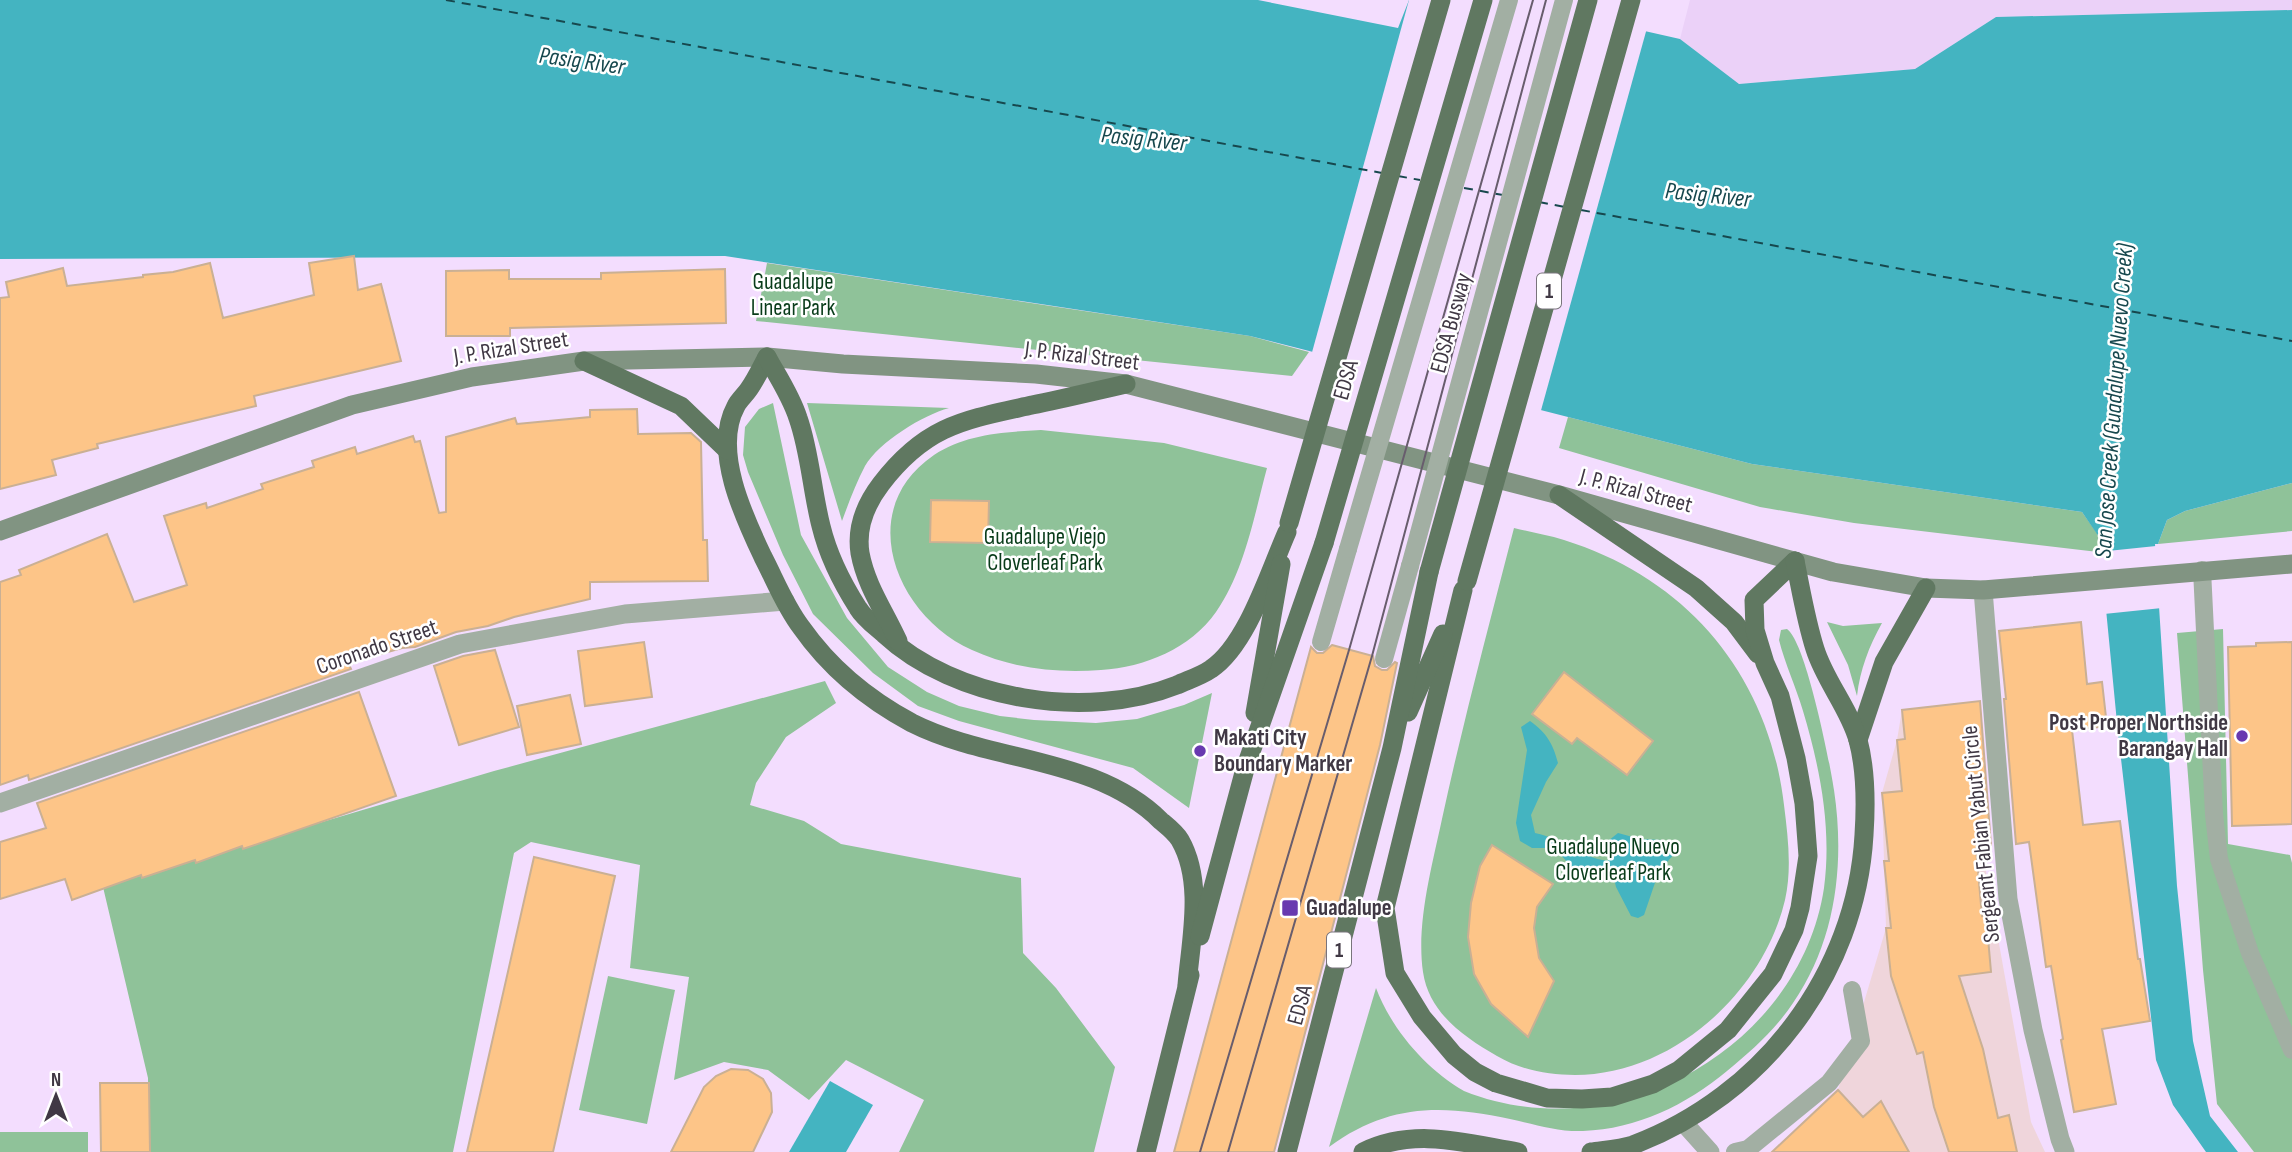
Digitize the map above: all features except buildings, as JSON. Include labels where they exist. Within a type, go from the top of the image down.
[{"type":"highway","name":"EDSA","points":[[1245,769],[1288,528],[1441,0]]},
{"type":"highway","name":"EDSA","points":[[1146,1152],[1245,769],[1324,543],[1483,0]]},
{"type":"highway","name":"EDSA","points":[[1287,1152],[1392,748],[1429,572],[1588,0]]},
{"type":"highway","name":"EDSA","points":[[1392,748],[1465,585],[1631,0]]},
{"type":"highway","points":[[766,357],[789,394],[799,419],[821,528],[831,559],[859,611],[903,652],[974,684],[1019,698],[1113,702],[1163,691],[1212,669],[1239,642],[1288,528]]},
{"type":"highway","points":[[766,357],[750,388],[736,406],[728,427],[727,450],[742,512],[785,601],[801,627],[859,689],[913,723],[976,746],[1058,766],[1123,790],[1152,811],[1179,838],[1191,866],[1194,903],[1187,985]]},
{"type":"highway","points":[[584,361],[681,406],[727,450]]},
{"type":"highway","points":[[903,652],[864,572],[859,535],[869,499],[895,467],[936,433],[963,420],[1126,384]]},
{"type":"highway","points":[[1559,495],[1696,588],[1734,622],[1765,663]]},
{"type":"highway","points":[[1465,585],[1385,908],[1395,973],[1422,1017],[1454,1055],[1475,1072],[1520,1091],[1547,1098],[1612,1097],[1653,1084],[1679,1070],[1728,1030],[1773,974],[1794,930],[1808,856],[1804,803],[1780,696],[1765,663],[1755,631],[1754,600],[1795,561]]},
{"type":"highway","points":[[1591,1152],[1631,1146],[1683,1122],[1745,1079],[1796,1024],[1817,993],[1834,960],[1847,925],[1858,888],[1866,814],[1858,740],[1815,650],[1795,561]]},
{"type":"highway","points":[[1858,740],[1884,662],[1926,588]]},
{"type":"highway","points":[[1363,1152],[1388,1141],[1412,1138],[1518,1152]]},
{"type":"main road","name":"J. P. Rizal Street","points":[[0,531],[352,405],[472,377],[584,361],[766,357],[843,364],[1036,374],[1126,384],[1559,495],[1833,572],[1926,588],[1983,590],[2292,564]]},
{"type":"street","name":"Sergeant Fabian Yabut Circle","points":[[1983,590],[2008,900],[2033,1030],[2065,1152]]},
{"type":"street","name":"Coronado Street","points":[[0,803],[460,645],[625,614],[785,601]]},
{"type":"street","points":[[1683,1122],[1710,1152]]},
{"type":"lane","name":"EDSA Busway","points":[[1321,642],[1509,0]]},
{"type":"lane","name":"EDSA Busway","points":[[1384,659],[1564,0]]},
{"type":"lane","points":[[2202,570],[2214,814],[2219,859],[2250,953],[2292,1050]]},
{"type":"lane","points":[[1735,1152],[1748,1149],[1829,1083],[1861,1041],[1852,990]]},
{"type":"shaded area","points":[[1690,0],[2292,0],[2292,10],[1996,17],[1915,69],[1738,84],[1680,39]]},
{"type":"shaded area","points":[[1956,704],[2031,1122],[2045,1152],[1772,1152],[1838,1090],[1886,928],[1882,793],[1897,740],[1902,710]]},
{"type":"green space","name":"Guadalupe Linear Park","points":[[767,263],[1250,336],[1309,352],[1292,376],[756,321]]},
{"type":"green space","points":[[773,403],[801,535],[847,618],[888,667],[927,692],[959,706],[1000,716],[1034,720],[1096,723],[1137,719],[1184,705],[1212,693],[1189,808],[1133,768],[959,721],[918,706],[873,673],[813,614],[783,555],[748,472],[743,455],[745,427],[759,409]]},
{"type":"green space","points":[[807,403],[949,408],[927,417],[880,448],[865,466],[842,521]]},
{"type":"green space","points":[[1568,417],[1752,464],[2082,512],[2099,536],[2098,552],[1854,523],[1760,507],[1559,448]]},
{"type":"green space","name":"Guadalupe Viejo Cloverleaf Park","points":[[1041,430],[1164,443],[1267,468],[1248,542],[1226,596],[1205,625],[1180,646],[1134,665],[1101,670],[1068,671],[1004,662],[972,650],[945,634],[923,613],[905,588],[894,560],[890,532],[895,504],[909,478],[934,455],[972,438]]},
{"type":"green space","points":[[2292,483],[2292,531],[2158,544],[2167,520],[2185,511]]},
{"type":"green space","name":"Guadalupe Nuevo Cloverleaf Park","points":[[1514,528],[1564,540],[1609,557],[1649,580],[1685,607],[1715,639],[1741,675],[1761,715],[1775,758],[1784,805],[1789,853],[1785,900],[1774,934],[1757,967],[1734,996],[1708,1022],[1678,1044],[1646,1061],[1611,1071],[1555,1074],[1535,1071],[1506,1061],[1472,1041],[1440,1012],[1432,1000],[1423,972],[1423,915],[1430,875],[1476,674]]},
{"type":"green space","points":[[1827,622],[1843,626],[1882,623],[1866,658],[1857,696],[1848,665]]},
{"type":"green space","points":[[1787,629],[1802,656],[1822,731],[1834,790],[1838,845],[1834,901],[1828,928],[1808,979],[1778,1022],[1736,1063],[1695,1094],[1660,1113],[1623,1126],[1574,1131],[1485,1114],[1415,1111],[1372,1122],[1329,1147],[1376,988],[1401,1033],[1436,1072],[1464,1091],[1522,1106],[1581,1107],[1638,1096],[1692,1072],[1740,1038],[1779,995],[1808,945],[1824,888],[1826,866],[1823,798],[1815,754],[1779,640],[1781,630]]},
{"type":"green space","points":[[2223,629],[2228,844],[2290,855],[2292,863],[2292,1152],[2254,1152],[2217,1104],[2203,970],[2177,633]]},
{"type":"green space","points":[[825,681],[836,703],[786,737],[756,783],[750,805],[804,821],[841,844],[1021,878],[1023,953],[1056,988],[1115,1067],[1094,1152],[899,1152],[924,1100],[846,1060],[809,1100],[768,1070],[724,1062],[674,1080],[689,977],[630,968],[640,865],[531,842],[514,853],[453,1152],[149,1152],[148,1078],[103,887],[494,771]]},
{"type":"green space","points":[[608,976],[675,990],[647,1124],[579,1110]]},
{"type":"green space","points":[[0,1132],[88,1132],[88,1152],[0,1152]]},
{"type":"water","points":[[0,0],[1258,0],[1398,28],[1409,0],[1507,0],[1680,39],[1739,84],[1915,69],[1996,17],[2292,10],[2292,483],[2185,511],[2167,520],[2158,544],[2155,544],[2177,886],[2193,1041],[2210,1116],[2238,1152],[2206,1152],[2173,1105],[2156,1060],[2118,733],[2099,537],[2082,512],[1752,464],[1250,336],[725,256],[0,259]]},
{"type":"water","points":[[1530,721],[1548,739],[1558,763],[1531,815],[1535,833],[1555,839],[1588,856],[1608,861],[1608,841],[1618,833],[1640,839],[1662,840],[1676,852],[1659,871],[1644,915],[1638,918],[1631,916],[1616,887],[1613,874],[1580,871],[1555,848],[1532,848],[1520,841],[1516,823],[1527,750],[1521,727]]},
{"type":"water","points":[[830,1081],[873,1105],[846,1152],[789,1152]]},
{"type":"pier","points":[[1409,0],[1523,0],[1647,28],[1540,414],[1311,356]]},
{"type":"pier","points":[[2156,546],[2162,608],[2104,614],[2098,552]]},
{"type":"ferry route","points":[[446,0],[1382,173]]},
{"type":"ferry route","points":[[1398,176],[1420,180]]},
{"type":"ferry route","points":[[1464,188],[1503,195]]},
{"type":"ferry route","points":[[1539,202],[1565,207]]},
{"type":"ferry route","points":[[1581,210],[2292,341]]},
{"type":"tram line","points":[[1200,1152],[1349,650],[1533,0]]},
{"type":"tram line","points":[[1228,1152],[1372,656],[1546,0]]},
{"type":"place","name":"Post Proper Northside Barangay Hall","points":[[2242,736]]},
{"type":"place","name":"Makati City Boundary Marker","points":[[1200,751]]},
{"type":"place","name":"Guadalupe","points":[[1290,908]]},
{"type":"water label","name":"Pasig River","points":[[582,61]]},
{"type":"water label","name":"Pasig River","points":[[1144,139]]},
{"type":"water label","name":"Pasig River","points":[[1708,195]]},
{"type":"water label","name":"San Jose Creek (Guadalupe Nuevo Creek)","points":[[2114,401]]}]
